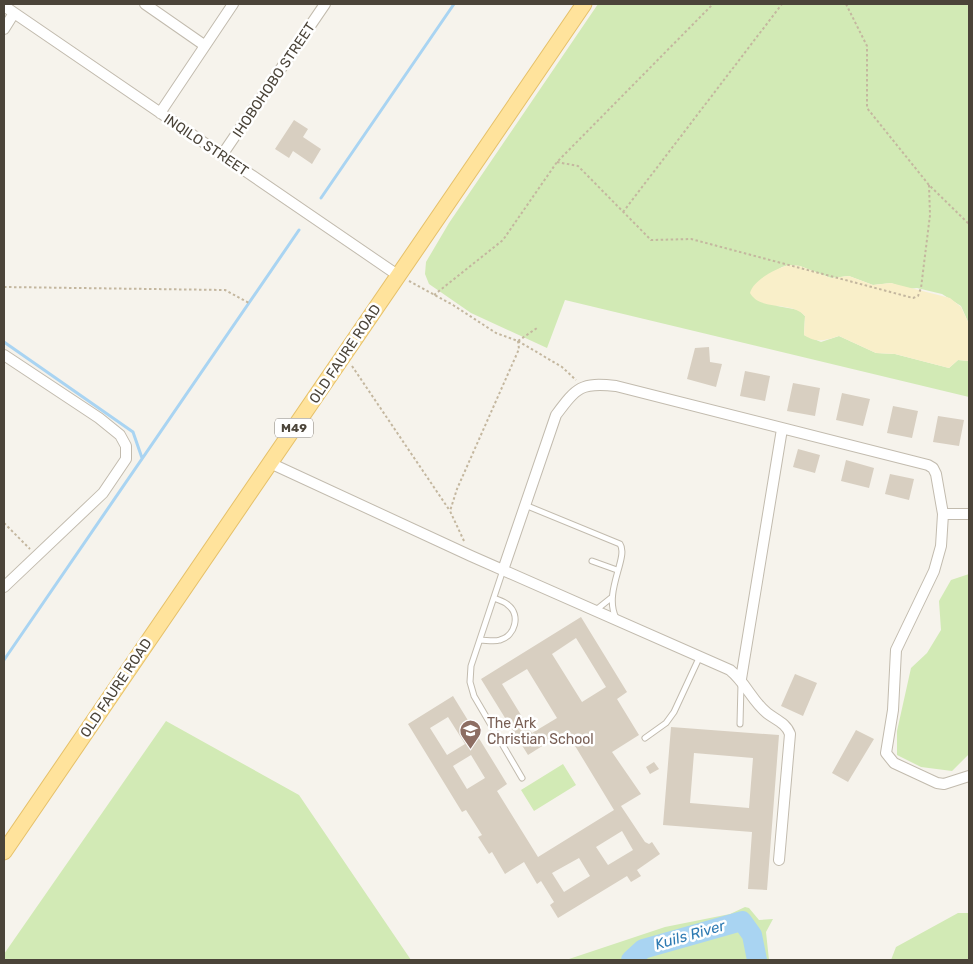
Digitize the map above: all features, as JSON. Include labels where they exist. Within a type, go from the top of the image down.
[{"type":"main road","name":"OLD FAURE ROAD","points":[[4,852],[584,4]]},
{"type":"street","points":[[145,4],[204,45]]},
{"type":"street","points":[[160,113],[233,4]]},
{"type":"street","name":"IHOBOHOBO STREET","points":[[222,155],[326,4]]},
{"type":"street","name":"INQILO STREET","points":[[4,6],[398,276]]},
{"type":"street","points":[[4,29],[14,13]]},
{"type":"street","points":[[4,355],[99,418],[120,435],[126,446],[126,459],[103,493],[4,587]]},
{"type":"street","points":[[503,570],[556,415],[571,394],[582,386],[593,384],[616,386],[928,465],[933,468],[936,474],[943,514],[941,546],[934,571],[896,650],[893,710],[886,753],[894,763],[937,783],[944,784],[969,776]]},
{"type":"street","points":[[741,679],[782,429]]},
{"type":"street","points":[[270,463],[471,556],[616,618],[730,670],[741,679],[759,706],[788,727],[790,734],[779,860]]},
{"type":"street","points":[[943,514],[969,514]]},
{"type":"lane","points":[[525,505],[620,544],[623,552],[611,598],[616,618]]},
{"type":"lane","points":[[592,561],[617,570]]},
{"type":"lane","points":[[503,570],[471,666],[472,689],[522,778]]},
{"type":"lane","points":[[480,640],[502,639],[510,634],[514,626],[515,617],[512,609],[506,603],[494,598]]},
{"type":"lane","points":[[596,610],[611,598]]},
{"type":"lane","points":[[645,738],[666,723],[674,712],[700,656]]},
{"type":"lane","points":[[740,724],[741,679]]},
{"type":"path","points":[[434,295],[503,240],[557,162],[713,4]]},
{"type":"path","points":[[623,212],[782,4]]},
{"type":"path","points":[[846,4],[867,46],[867,108],[929,185],[969,224]]},
{"type":"path","points":[[557,162],[578,166],[651,240],[691,238],[913,298],[918,296],[921,288],[930,215],[929,185]]},
{"type":"path","points":[[398,276],[434,295],[496,333],[518,341],[562,367],[582,386]]},
{"type":"path","points":[[4,287],[225,290],[249,303]]},
{"type":"path","points":[[518,341],[536,328]]},
{"type":"path","points":[[450,511],[458,488],[519,349],[518,341]]},
{"type":"path","points":[[345,355],[450,511],[471,556]]},
{"type":"path","points":[[4,523],[37,556]]},
{"type":"green space","points":[[598,4],[969,4],[969,324],[961,306],[942,294],[917,288],[908,289],[891,283],[873,285],[849,276],[831,278],[800,266],[789,265],[762,279],[777,306],[799,310],[805,316],[804,335],[821,342],[839,336],[876,353],[895,354],[949,368],[958,360],[969,361],[969,397],[565,300],[547,348],[471,313],[429,284],[425,274],[426,262],[449,223]]},
{"type":"green space","points":[[969,574],[969,754],[952,771],[921,767],[897,755],[897,731],[911,668],[927,653],[941,630],[939,601],[951,580]]},
{"type":"green space","points":[[166,721],[299,795],[411,960],[4,960],[4,954]]},
{"type":"green space","points":[[563,764],[576,785],[534,811],[521,790]]},
{"type":"green space","points":[[745,907],[749,908],[759,920],[773,919],[766,932],[769,960],[566,960],[665,927],[730,914]]},
{"type":"green space","points":[[958,913],[969,913],[969,960],[891,960],[896,947]]},
{"type":"sand","points":[[789,265],[800,266],[831,278],[849,276],[873,285],[891,283],[950,298],[961,307],[969,324],[969,361],[958,360],[949,368],[895,354],[876,353],[839,336],[821,340],[809,338],[804,335],[805,316],[799,311],[761,302],[750,293],[760,279]]},
{"type":"building","points":[[294,120],[308,129],[303,137],[321,149],[312,164],[293,151],[289,158],[275,149]]},
{"type":"building","points":[[709,347],[710,362],[722,364],[716,387],[687,379],[695,348]]},
{"type":"building","points":[[745,371],[770,376],[765,401],[740,396]]},
{"type":"building","points":[[793,383],[820,388],[815,416],[787,411]]},
{"type":"building","points":[[842,393],[870,399],[863,426],[836,420]]},
{"type":"building","points":[[893,406],[918,411],[912,438],[887,433]]},
{"type":"building","points":[[938,416],[964,420],[959,446],[933,442]]},
{"type":"building","points":[[798,449],[820,455],[815,473],[793,467]]},
{"type":"building","points":[[846,460],[874,468],[869,488],[841,481]]},
{"type":"building","points":[[890,474],[914,479],[909,500],[885,494]]},
{"type":"building","points":[[581,617],[627,692],[617,699],[639,735],[612,752],[641,794],[621,806],[645,842],[649,844],[652,842],[660,854],[637,870],[641,876],[631,882],[627,876],[558,918],[550,905],[554,902],[541,881],[537,884],[524,862],[505,874],[492,852],[489,854],[478,837],[482,835],[466,810],[462,812],[408,724],[453,696],[507,784],[497,791],[538,857],[614,810],[566,731],[528,755],[481,679]],"holes":[[[576,638],[606,687],[582,702],[552,654]],[[527,669],[557,718],[532,733],[502,684]],[[448,717],[465,744],[447,755],[430,728]],[[471,755],[485,778],[467,789],[453,766]],[[622,831],[633,850],[608,865],[596,847]],[[579,858],[590,876],[564,892],[552,873]]]},
{"type":"building","points":[[795,674],[817,683],[803,716],[781,706]]},
{"type":"building","points":[[671,727],[779,735],[767,890],[748,889],[752,832],[663,825]],"holes":[[[694,753],[753,758],[749,808],[690,803]]]},
{"type":"building","points":[[856,730],[874,739],[848,782],[832,773]]},
{"type":"building","points":[[654,762],[659,769],[650,774],[646,767]]},
{"type":"waterway","points":[[321,198],[454,4]]},
{"type":"waterway","points":[[4,660],[299,230]]},
{"type":"waterway","points":[[4,342],[133,432],[142,458]]},
{"type":"waterway","name":"Kuils River","points":[[631,960],[643,949],[742,921],[752,935],[757,960]]},
{"type":"place","name":"The Ark Christian School","points":[[471,750]]}]
